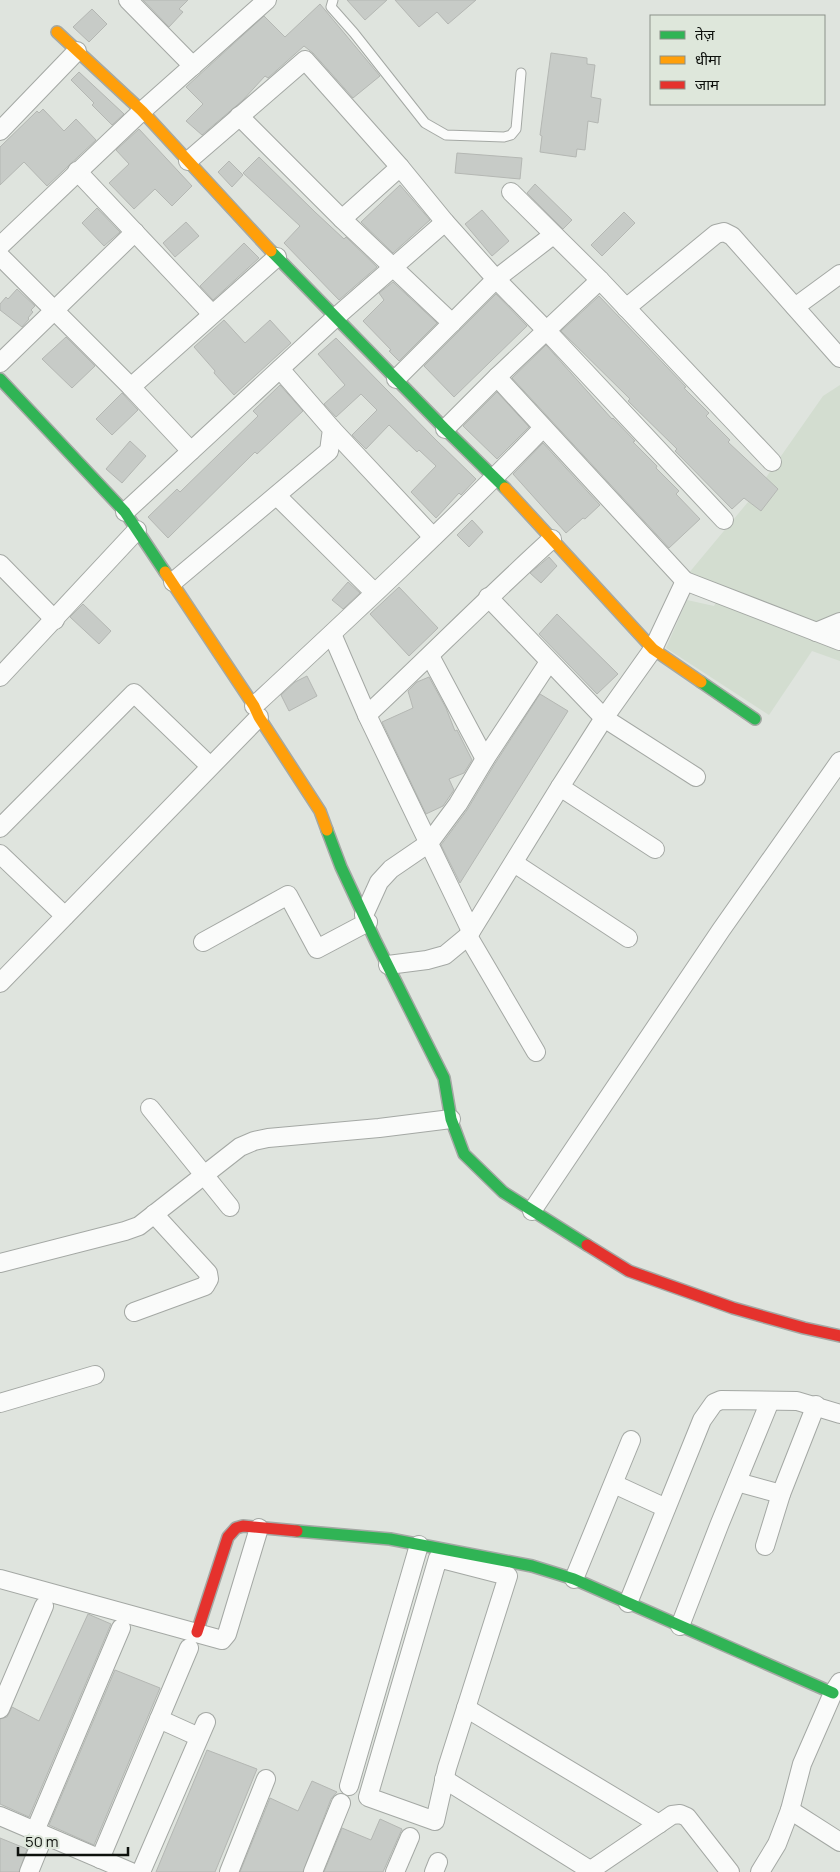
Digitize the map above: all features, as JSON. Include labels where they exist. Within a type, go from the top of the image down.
[{"type":"street","points":[[129,0],[193,66]]},
{"type":"street","points":[[0,246],[142,111],[267,0]]},
{"type":"street","points":[[57,32],[142,111],[277,257],[445,429],[495,477],[653,649],[755,719]]},
{"type":"street","points":[[0,131],[77,50]]},
{"type":"street","points":[[188,161],[305,60],[496,279],[724,520]]},
{"type":"street","points":[[240,116],[342,219],[452,323]]},
{"type":"street","points":[[342,219],[400,167]]},
{"type":"street","points":[[78,171],[212,314]]},
{"type":"street","points":[[511,192],[600,280],[772,462]]},
{"type":"street","points":[[125,512],[336,317],[445,222]]},
{"type":"street","points":[[0,363],[134,232]]},
{"type":"street","points":[[626,308],[716,234],[724,232],[732,236],[840,358]]},
{"type":"street","points":[[396,379],[496,279],[553,235]]},
{"type":"street","points":[[0,256],[191,451]]},
{"type":"street","points":[[131,388],[277,257]]},
{"type":"street","points":[[795,307],[840,274]]},
{"type":"street","points":[[445,429],[497,376],[600,280]]},
{"type":"street","points":[[280,369],[332,429],[433,537]]},
{"type":"street","points":[[497,376],[685,581],[840,641]]},
{"type":"street","points":[[0,379],[125,512],[173,582],[320,811],[341,867],[444,1078],[451,1118],[464,1154],[503,1192],[629,1271],[733,1308],[840,1336]]},
{"type":"street","points":[[0,983],[210,766],[256,712],[332,634],[495,477],[543,428]]},
{"type":"street","points":[[173,582],[329,451],[332,429]]},
{"type":"street","points":[[277,496],[374,592]]},
{"type":"street","points":[[0,678],[137,530]]},
{"type":"street","points":[[367,715],[430,656],[488,597],[552,539]]},
{"type":"street","points":[[0,564],[55,620]]},
{"type":"street","points":[[388,964],[427,960],[445,955],[470,934],[604,718],[653,649],[685,581]]},
{"type":"street","points":[[488,597],[604,718],[696,777]]},
{"type":"street","points":[[816,632],[840,622]]},
{"type":"street","points":[[332,634],[367,715],[429,843],[470,934],[536,1052]]},
{"type":"street","points":[[430,656],[485,758]]},
{"type":"street","points":[[203,942],[288,895],[317,949],[366,918],[379,882],[391,869],[429,843],[458,804],[485,758],[549,662]]},
{"type":"street","points":[[0,828],[134,694],[210,766]]},
{"type":"street","points":[[532,1211],[721,930],[840,761]]},
{"type":"street","points":[[560,787],[655,849]]},
{"type":"street","points":[[0,854],[65,916]]},
{"type":"street","points":[[514,863],[628,938]]},
{"type":"street","points":[[150,1108],[230,1206]]},
{"type":"street","points":[[0,1263],[125,1232],[139,1226],[240,1147],[254,1141],[268,1138],[379,1128],[451,1118]]},
{"type":"street","points":[[134,1312],[205,1286],[209,1279],[208,1274],[154,1214]]},
{"type":"street","points":[[0,1403],[95,1375]]},
{"type":"street","points":[[628,1603],[702,1420],[714,1403],[721,1400],[797,1401],[840,1414]]},
{"type":"street","points":[[680,1626],[770,1401]]},
{"type":"street","points":[[765,1546],[782,1494],[816,1406]]},
{"type":"street","points":[[574,1579],[631,1440]]},
{"type":"street","points":[[737,1482],[782,1494]]},
{"type":"street","points":[[614,1484],[666,1508]]},
{"type":"street","points":[[108,1865],[159,1719],[193,1640],[231,1533],[236,1528],[242,1526],[390,1539],[532,1566],[574,1579],[680,1626],[837,1688],[802,1764],[790,1810],[777,1844],[760,1872]]},
{"type":"street","points":[[0,1579],[193,1640],[222,1640],[225,1638],[259,1528]]},
{"type":"street","points":[[349,1786],[419,1545]]},
{"type":"street","points":[[438,1558],[508,1576],[466,1708],[444,1779],[435,1821],[368,1797],[438,1558]]},
{"type":"street","points":[[0,1709],[44,1606]]},
{"type":"street","points":[[29,1872],[39,1833],[121,1628]]},
{"type":"street","points":[[466,1708],[658,1824]]},
{"type":"street","points":[[141,1872],[202,1729],[159,1719]]},
{"type":"street","points":[[229,1872],[266,1779]]},
{"type":"street","points":[[444,1779],[592,1871],[658,1824],[672,1815],[680,1814],[687,1817],[730,1872]]},
{"type":"street","points":[[313,1872],[341,1803]]},
{"type":"street","points":[[790,1810],[840,1842]]},
{"type":"street","points":[[0,1816],[108,1865],[131,1872]]},
{"type":"street","points":[[394,1872],[410,1837]]},
{"type":"lane","points":[[333,0],[331,7],[354,33],[424,123],[446,135],[504,137],[511,135],[516,129],[521,73]]},
{"type":"shaded area","points":[[840,385],[840,661],[812,651],[769,715],[666,648],[687,600],[714,606],[722,592],[688,574],[753,496],[823,396]]},
{"type":"building","points":[[143,0],[188,0],[179,9],[183,12],[169,27]]},
{"type":"building","points":[[347,0],[387,0],[365,20]]},
{"type":"building","points":[[395,0],[476,0],[448,24],[437,12],[419,27]]},
{"type":"building","points":[[320,4],[380,76],[353,98],[313,53],[304,46],[268,78],[265,76],[243,100],[202,135],[186,121],[203,104],[186,87],[264,16],[285,37]]},
{"type":"building","points":[[92,9],[107,24],[89,42],[73,27]]},
{"type":"building","points":[[551,53],[587,58],[587,64],[595,65],[591,97],[601,99],[598,123],[588,121],[585,150],[577,149],[576,157],[540,152],[542,136],[540,135]]},
{"type":"building","points":[[79,72],[124,114],[112,125],[92,105],[94,103],[71,80]]},
{"type":"building","points":[[43,109],[64,131],[76,119],[96,140],[47,186],[24,162],[0,185],[0,147],[37,111],[39,113]]},
{"type":"building","points":[[139,129],[192,186],[172,206],[155,189],[134,209],[109,183],[129,164],[116,150]]},
{"type":"building","points":[[457,153],[522,158],[520,179],[455,173]]},
{"type":"building","points":[[259,157],[315,212],[344,239],[346,237],[377,267],[339,300],[284,243],[300,226],[243,173]]},
{"type":"building","points":[[229,161],[243,175],[232,187],[218,172]]},
{"type":"building","points":[[535,184],[572,220],[563,229],[527,193]]},
{"type":"building","points":[[400,185],[430,220],[393,253],[361,222]]},
{"type":"building","points":[[97,208],[120,232],[104,246],[82,223]]},
{"type":"building","points":[[482,210],[509,241],[492,256],[465,224]]},
{"type":"building","points":[[624,212],[635,223],[602,256],[591,245]]},
{"type":"building","points":[[186,222],[199,236],[175,257],[163,243]]},
{"type":"building","points":[[244,243],[259,258],[213,300],[200,286]]},
{"type":"building","points":[[393,282],[437,323],[399,361],[363,321],[384,300],[379,293]]},
{"type":"building","points":[[17,289],[35,306],[31,310],[33,312],[29,319],[22,327],[0,310],[0,304],[6,297],[8,299]]},
{"type":"building","points":[[496,294],[527,326],[454,397],[424,366]]},
{"type":"building","points":[[599,296],[709,413],[706,416],[730,440],[728,442],[778,489],[761,511],[744,498],[732,509],[675,451],[677,449],[628,401],[630,399],[561,331]]},
{"type":"building","points":[[224,320],[245,343],[270,320],[291,343],[234,395],[194,347]]},
{"type":"building","points":[[66,337],[95,366],[72,388],[42,359]]},
{"type":"building","points":[[336,338],[476,479],[461,495],[459,493],[436,518],[411,492],[436,466],[419,450],[417,452],[389,425],[366,449],[352,435],[377,410],[361,394],[336,417],[324,404],[345,385],[318,354]]},
{"type":"building","points":[[546,345],[612,419],[635,441],[633,442],[679,491],[676,494],[700,519],[669,548],[512,378]]},
{"type":"building","points":[[280,385],[303,411],[257,454],[255,452],[168,538],[148,517],[177,489],[180,492],[258,416],[253,411]]},
{"type":"building","points":[[497,392],[529,427],[497,459],[463,426]]},
{"type":"building","points":[[122,393],[138,410],[112,435],[96,419]]},
{"type":"building","points":[[130,441],[146,456],[122,483],[106,469]]},
{"type":"building","points":[[543,443],[600,505],[566,533],[513,474]]},
{"type":"building","points":[[472,520],[483,532],[469,547],[457,535]]},
{"type":"building","points":[[549,557],[557,566],[541,583],[530,573]]},
{"type":"building","points":[[348,582],[360,593],[343,609],[332,600]]},
{"type":"building","points":[[399,587],[438,628],[409,656],[370,614]]},
{"type":"building","points":[[83,604],[111,631],[99,644],[70,617]]},
{"type":"building","points":[[557,614],[618,674],[597,694],[539,634]]},
{"type":"building","points":[[307,676],[317,696],[289,711],[281,695],[295,682]]},
{"type":"building","points":[[429,677],[446,708],[455,731],[457,730],[472,760],[464,773],[449,779],[454,790],[443,806],[426,814],[382,722],[413,708],[408,691],[417,682]]},
{"type":"building","points":[[540,694],[568,711],[460,883],[441,845],[467,810]]},
{"type":"building","points":[[88,1614],[111,1624],[29,1817],[0,1804],[0,1719],[7,1717],[12,1707],[39,1721]]},
{"type":"building","points":[[115,1670],[160,1688],[94,1845],[49,1825]]},
{"type":"building","points":[[207,1750],[257,1769],[215,1872],[156,1872]]},
{"type":"building","points":[[312,1781],[337,1792],[331,1799],[303,1872],[240,1872],[270,1798],[298,1811]]},
{"type":"building","points":[[380,1819],[402,1829],[383,1872],[324,1872],[342,1828],[371,1840]]},
{"type":"building","points":[[0,1838],[27,1849],[19,1872],[0,1872]]},
{"type":"traffic: fast","points":[[271,251],[505,488]]},
{"type":"traffic: fast","points":[[0,379],[125,512],[165,572]]},
{"type":"traffic: fast","points":[[701,682],[755,719]]},
{"type":"traffic: fast","points":[[327,830],[341,867],[376,942],[444,1078],[451,1119],[464,1154],[503,1192],[587,1245]]},
{"type":"traffic: fast","points":[[297,1531],[390,1539],[532,1566],[574,1579],[833,1693]]},
{"type":"traffic: slow","points":[[57,32],[142,111],[271,251]]},
{"type":"traffic: slow","points":[[505,488],[653,649],[701,682]]},
{"type":"traffic: slow","points":[[165,572],[254,706],[259,717],[320,811],[327,830]]},
{"type":"traffic: jam","points":[[587,1245],[629,1271],[733,1308],[840,1336]]},
{"type":"traffic: jam","points":[[197,1632],[228,1537],[236,1528],[243,1526],[297,1531]]}]
